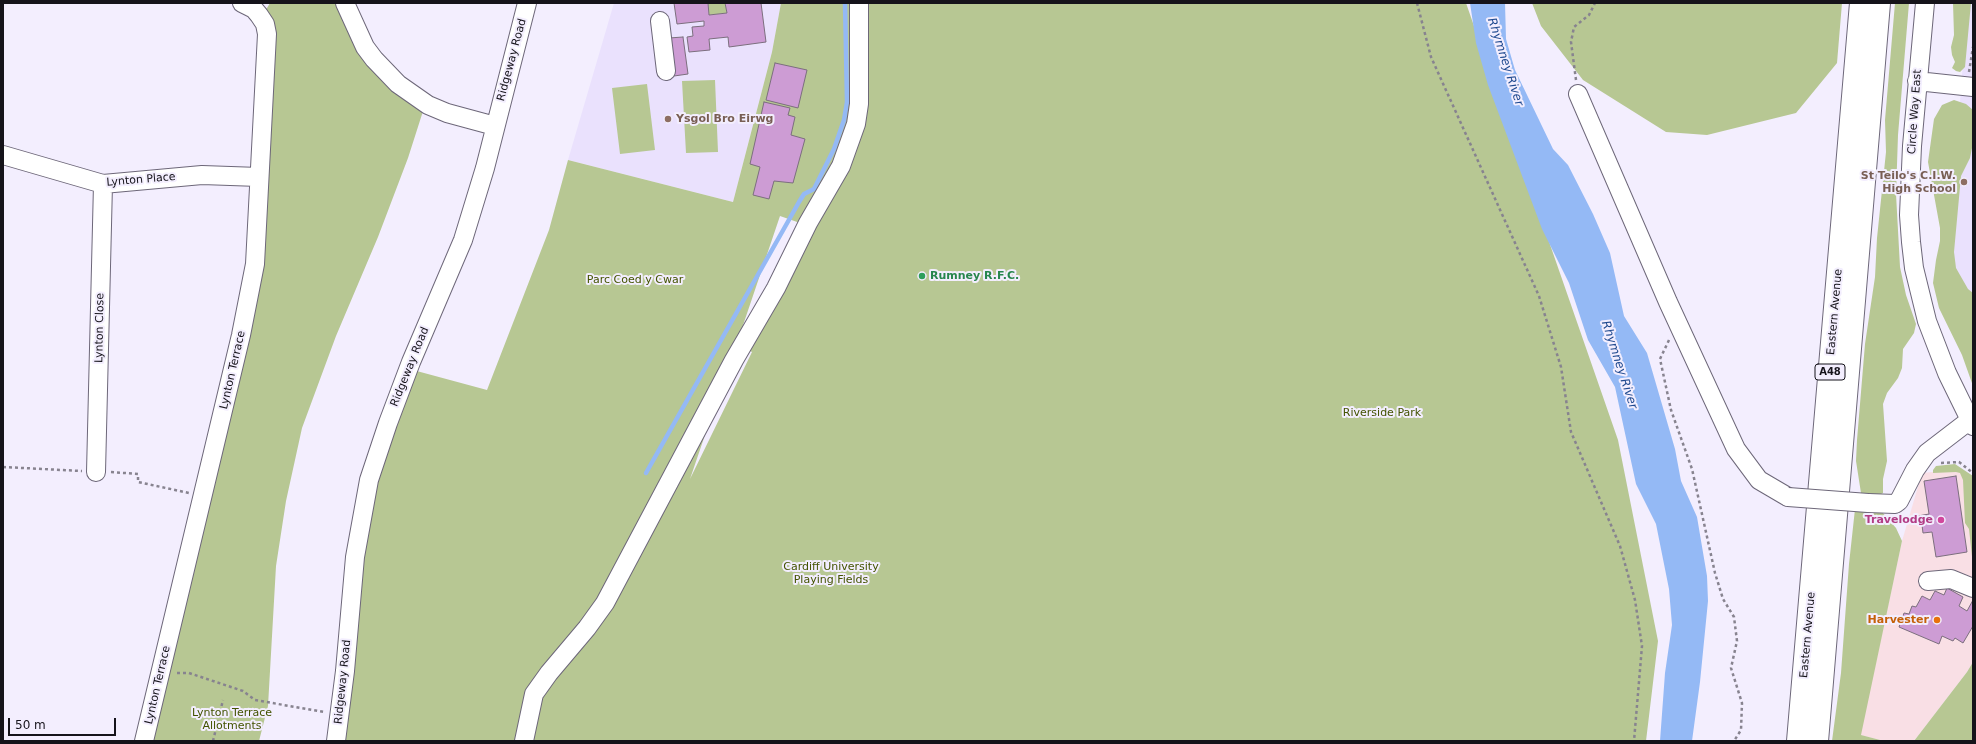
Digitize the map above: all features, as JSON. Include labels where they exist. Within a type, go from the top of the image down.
[{"type":"highway","name":"Eastern Avenue","points":[[1798,741],[1861,3]]},
{"type":"highway","name":"Eastern Avenue","points":[[1817,741],[1879,3]]},
{"type":"street","name":"Lynton Terrace","points":[[144,741],[251,291],[256,250],[267,34],[264,24],[254,10],[242,3]]},
{"type":"street","points":[[345,3],[365,46],[374,59],[398,84],[428,105],[447,113],[495,126]]},
{"type":"street","name":"Ridgeway Road","points":[[336,741],[346,671],[356,557],[369,480],[388,423],[411,362],[463,240],[477,196],[527,3]]},
{"type":"street","points":[[524,741],[534,694],[549,673],[588,628],[605,603],[734,360],[776,288],[808,223],[841,166],[856,124],[859,104],[859,3]]},
{"type":"street","name":"Circle Way East","points":[[1925,3],[1917,81],[1909,215],[1914,268],[1925,315],[1936,346],[1972,423]]},
{"type":"street","points":[[660,21],[666,71]]},
{"type":"street","points":[[1917,81],[1971,81]]},
{"type":"street","points":[[1578,94],[1678,324],[1736,449],[1759,480],[1788,497],[1895,504],[1899,501],[1920,462],[1937,444],[1972,423]]},
{"type":"street","name":"Lynton Place","points":[[3,155],[103,184],[202,175],[259,177]]},
{"type":"street","name":"Lynton Close","points":[[96,472],[103,184]]},
{"type":"street","points":[[1928,581],[1951,579],[1973,588]]},
{"type":"path","points":[[1417,3],[1431,57],[1539,296],[1561,367],[1571,432],[1620,546],[1635,600],[1641,639],[1639,695],[1634,741]]},
{"type":"path","points":[[1578,94],[1571,42],[1574,26],[1589,15],[1595,3]]},
{"type":"path","points":[[1971,81],[1973,47]]},
{"type":"path","points":[[1678,324],[1660,358],[1671,410],[1692,469],[1715,573],[1723,600],[1734,617],[1737,641],[1732,668],[1742,703],[1742,730],[1734,741]]},
{"type":"path","points":[[1920,462],[1938,464],[1960,462],[1973,473]]},
{"type":"path","points":[[160,677],[170,678],[179,672],[189,673],[244,691],[255,700],[339,715]]},
{"type":"path","points":[[212,741],[223,700]]},
{"type":"shaded area","name":"Ysgol Bro Eirwg","points":[[614,3],[781,3],[772,52],[733,202],[568,160]]},
{"type":"shaded area","name":"St Teilo's C.I.W. High School","points":[[1970,3],[1973,3],[1973,304],[1948,266],[1962,75]]},
{"type":"shaded area","points":[[1963,469],[1973,537],[1973,662],[1914,741],[1884,741],[1860,735],[1902,541],[1922,473]]},
{"type":"green space","name":"Lynton Terrace Allotments","points":[[270,3],[339,3],[424,108],[408,158],[378,237],[336,336],[302,428],[286,501],[276,566],[268,706],[259,741],[150,741],[255,295],[264,13]]},
{"type":"green space","points":[[708,3],[725,3],[727,13],[709,15]]},
{"type":"green space","points":[[781,3],[854,3],[853,102],[835,166],[848,172],[863,131],[865,3],[1466,3],[1618,440],[1658,641],[1646,741],[342,741],[361,559],[375,483],[413,370],[487,390],[549,230],[568,160],[733,202],[772,52]],"holes":[[[780,216],[800,223],[738,341],[738,340]],[[736,344],[752,352],[690,479]]]},
{"type":"green space","points":[[1532,3],[1842,3],[1837,63],[1796,113],[1707,135],[1666,132],[1583,80],[1541,26]]},
{"type":"green space","points":[[1895,3],[1909,3],[1898,135],[1896,194],[1900,267],[1906,295],[1916,324],[1914,333],[1903,349],[1902,368],[1898,378],[1887,393],[1883,404],[1887,461],[1883,479],[1883,493],[1875,497],[1865,497],[1861,493],[1856,461],[1857,440],[1865,344],[1875,277],[1877,238],[1886,152],[1885,120]]},
{"type":"green space","points":[[1953,3],[1971,3],[1965,67],[1960,72],[1952,68],[1955,62],[1951,47],[1954,35]]},
{"type":"green space","points":[[715,80],[718,152],[686,153],[682,81]]},
{"type":"green space","points":[[647,84],[655,150],[620,154],[612,88]]},
{"type":"green space","points":[[1954,100],[1966,104],[1973,110],[1973,143],[1970,158],[1961,176],[1954,252],[1956,268],[1968,289],[1973,293],[1973,386],[1962,355],[1939,308],[1933,283],[1940,241],[1940,228],[1928,162],[1934,119],[1942,105]]},
{"type":"green space","points":[[1955,464],[1973,476],[1973,566],[1969,529],[1965,523],[1963,480],[1960,473],[1933,473],[1936,466]]},
{"type":"green space","points":[[1855,509],[1882,512],[1896,528],[1902,541],[1861,735],[1884,741],[1832,741],[1841,673],[1849,564]]},
{"type":"green space","points":[[1973,662],[1973,741],[1914,741],[1967,672]]},
{"type":"water","name":"Rhymney River","points":[[1470,3],[1505,3],[1506,39],[1515,70],[1553,149],[1568,165],[1593,214],[1610,253],[1624,316],[1647,353],[1675,449],[1681,481],[1697,517],[1707,576],[1708,601],[1700,682],[1692,741],[1660,741],[1665,673],[1672,625],[1669,589],[1656,524],[1636,484],[1615,387],[1588,340],[1569,283],[1542,229],[1488,85],[1476,43]]},
{"type":"building","points":[[674,3],[708,3],[709,15],[727,13],[725,3],[761,3],[766,42],[729,47],[728,37],[709,39],[710,50],[689,52],[687,37],[693,36],[692,27],[704,26],[704,21],[677,24]]},
{"type":"building","points":[[683,37],[688,74],[674,76],[669,38]]},
{"type":"building","points":[[775,63],[807,70],[798,108],[766,100]]},
{"type":"building","points":[[764,102],[790,108],[788,115],[795,117],[791,135],[805,139],[793,183],[774,181],[769,199],[753,195],[760,167],[750,164]]},
{"type":"building","name":"Travelodge","points":[[1956,476],[1967,552],[1936,557],[1932,532],[1923,533],[1922,525],[1920,525],[1918,516],[1929,514],[1924,481]]},
{"type":"building","name":"Harvester","points":[[1947,588],[1963,597],[1959,606],[1967,611],[1973,600],[1973,626],[1963,643],[1955,638],[1953,641],[1942,636],[1939,644],[1899,627],[1904,613],[1909,614],[1912,606],[1916,607],[1922,596],[1930,600],[1935,591],[1944,595]]},
{"type":"waterway","points":[[646,473],[799,202],[804,194],[814,189],[834,149],[844,120],[847,102],[845,3]]},
{"type":"place","name":"Ysgol Bro Eirwg","points":[[668,119]]},
{"type":"place","name":"St Teilo's C.I.W. High School","points":[[1964,182]]},
{"type":"place","name":"Rumney R.F.C.","points":[[922,276]]},
{"type":"place","name":"Travelodge","points":[[1941,520]]},
{"type":"place","name":"Harvester","points":[[1937,620]]},
{"type":"park label","name":"Parc Coed y Cwar","points":[[635,280]]},
{"type":"park label","name":"Riverside Park","points":[[1382,413]]},
{"type":"park label","name":"Cardiff University Playing Fields","points":[[831,573]]}]
